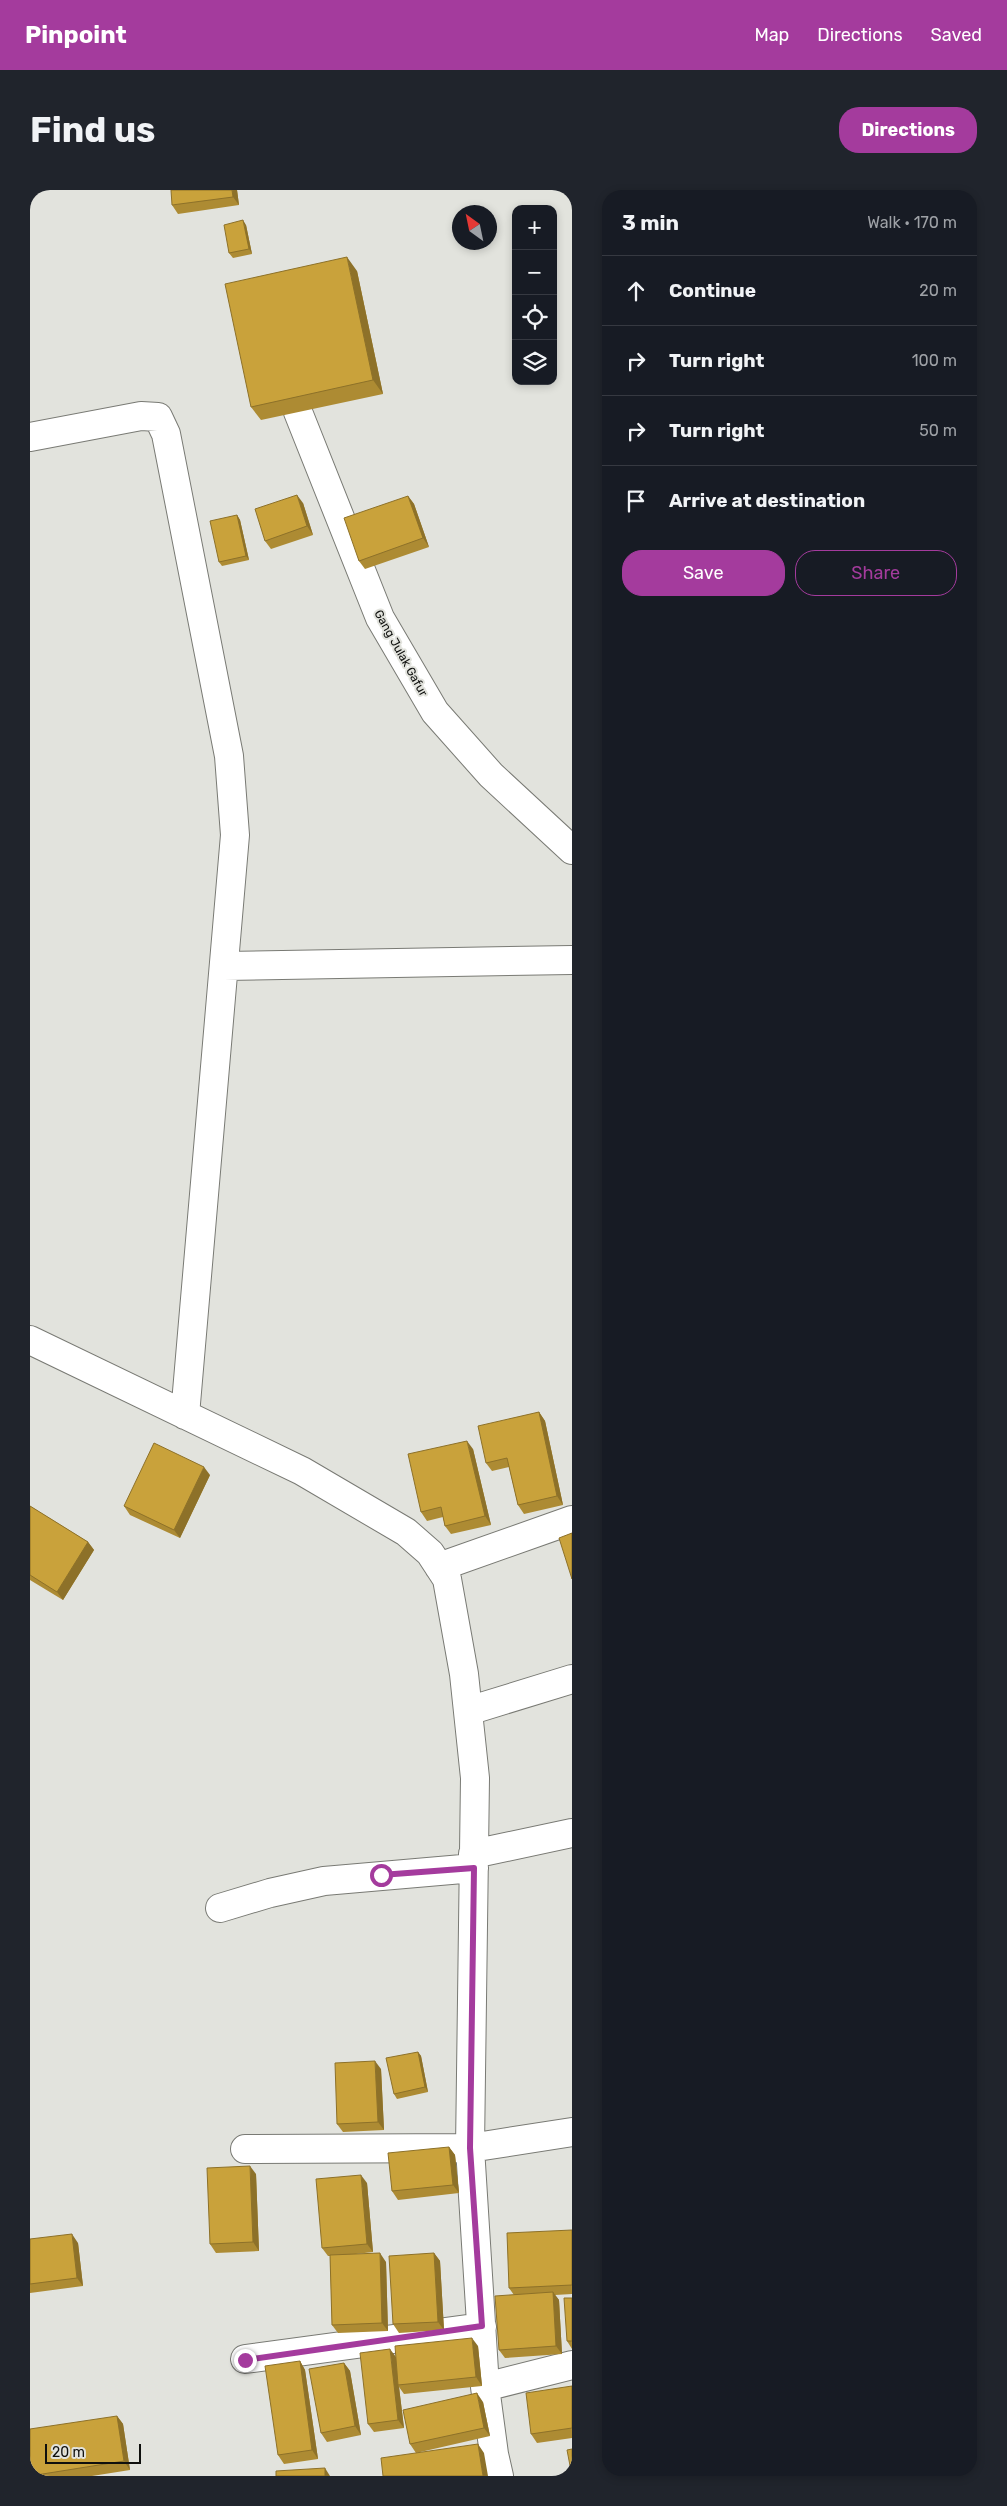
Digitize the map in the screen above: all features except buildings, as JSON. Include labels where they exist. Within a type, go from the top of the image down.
[{"type":"street","name":"Gang Julak Gafur","points":[[298,412],[380,618],[435,712],[491,775],[572,850]]},
{"type":"street","points":[[30,437],[141,416],[158,417],[166,434],[229,756],[235,835],[185,1415]]},
{"type":"street","points":[[224,966],[572,960]]},
{"type":"street","points":[[31,1345],[302,1471],[406,1532],[430,1553],[447,1580],[464,1674],[475,1778],[470,2148],[486,2387],[494,2454],[499,2476]]},
{"type":"street","points":[[439,1567],[572,1520]]},
{"type":"street","points":[[468,1711],[572,1679]]},
{"type":"street","points":[[220,1908],[270,1893],[324,1881],[474,1861],[572,1833]]},
{"type":"street","points":[[244,2149],[470,2148],[572,2132]]},
{"type":"street","points":[[245,2360],[482,2326]]},
{"type":"street","points":[[486,2387],[572,2366]]},
{"type":"route","points":[[245,2360],[482,2326],[470,2148],[474,1868],[381,1875]]}]
